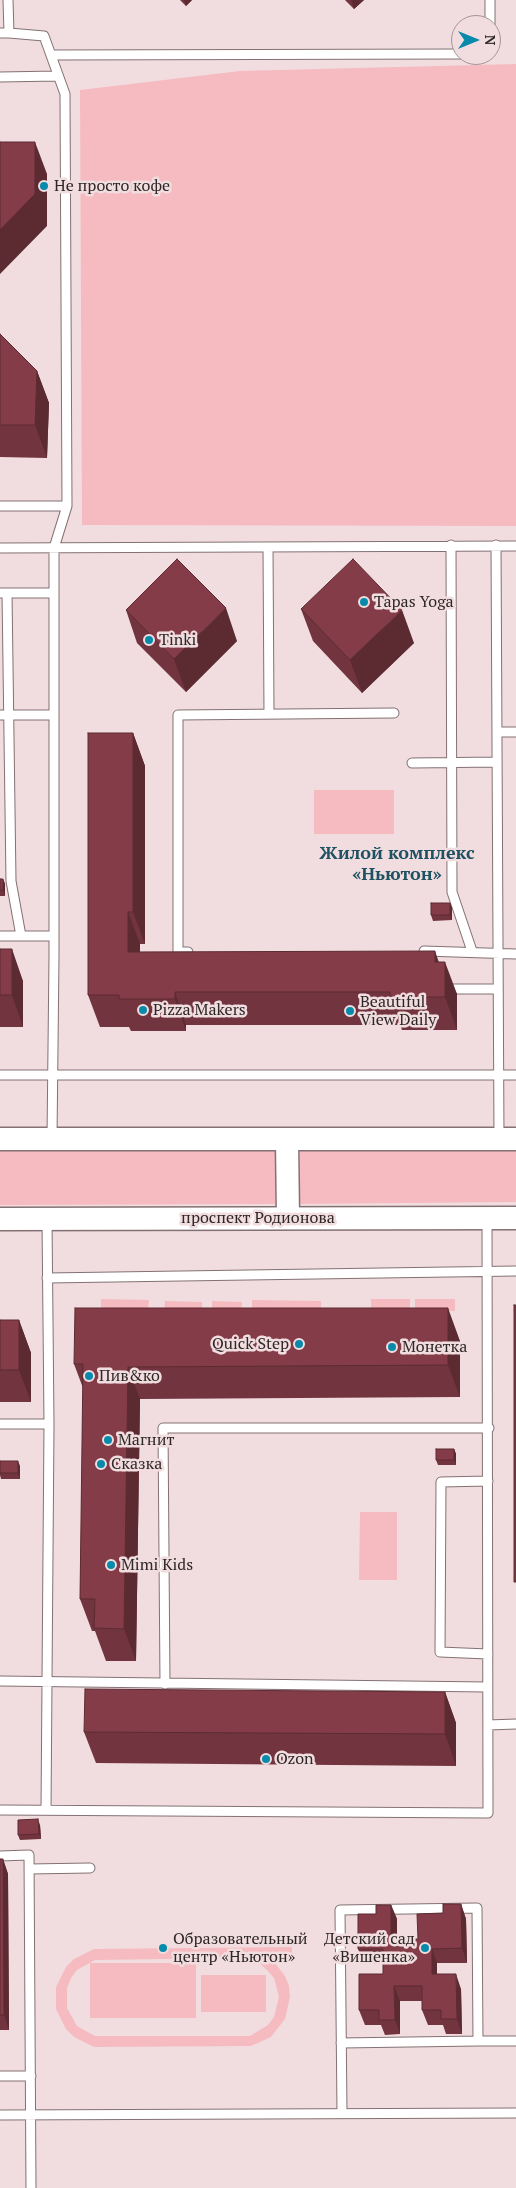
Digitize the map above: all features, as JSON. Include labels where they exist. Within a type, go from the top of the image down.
[{"type":"street","points":[[0,1139],[508,1139]]},
{"type":"street","points":[[287,1140],[288,1218]]},
{"type":"street","name":"проспект Родионова","points":[[0,1219],[47,1217],[516,1218]]},
{"type":"lane","points":[[8,0],[4,34],[44,36],[65,94],[67,506],[54,548],[52,1140]]},
{"type":"lane","points":[[490,0],[490,15]]},
{"type":"lane","points":[[51,55],[451,54]]},
{"type":"lane","points":[[0,77],[58,76]]},
{"type":"lane","points":[[0,506],[67,506]]},
{"type":"lane","points":[[451,545],[452,892],[472,951]]},
{"type":"lane","points":[[496,546],[498,1075],[508,1139]]},
{"type":"lane","points":[[0,548],[516,546]]},
{"type":"lane","points":[[268,547],[269,714]]},
{"type":"lane","points":[[22,936],[11,881],[5,715],[4,593],[54,593]]},
{"type":"lane","points":[[196,952],[178,952],[178,715],[394,714]]},
{"type":"lane","points":[[5,715],[53,715]]},
{"type":"lane","points":[[497,732],[516,732]]},
{"type":"lane","points":[[412,763],[497,762]]},
{"type":"lane","points":[[0,936],[54,936]]},
{"type":"lane","points":[[414,951],[472,951],[516,954]]},
{"type":"lane","points":[[451,989],[498,989]]},
{"type":"lane","points":[[0,1075],[516,1075]]},
{"type":"lane","points":[[46,1810],[49,1424],[47,1217]]},
{"type":"lane","points":[[0,1810],[488,1813],[489,1428],[487,1218]]},
{"type":"lane","points":[[47,1278],[516,1271]]},
{"type":"lane","points":[[0,1424],[49,1424]]},
{"type":"lane","points":[[165,1684],[163,1428],[489,1428]]},
{"type":"lane","points":[[488,1481],[441,1482],[440,1652],[488,1654]]},
{"type":"lane","points":[[0,1681],[487,1686]]},
{"type":"lane","points":[[488,1725],[516,1724]]},
{"type":"lane","points":[[0,1856],[29,1856],[32,2188]]},
{"type":"lane","points":[[30,1869],[90,1868]]},
{"type":"lane","points":[[342,2113],[340,1910],[477,1908],[478,2041]]},
{"type":"lane","points":[[341,2042],[516,2041]]},
{"type":"lane","points":[[0,2076],[31,2076]]},
{"type":"lane","points":[[0,2115],[516,2112]]},
{"type":"shaded area","points":[[516,64],[516,526],[82,525],[80,90],[240,71]]},
{"type":"shaded area","points":[[314,790],[394,790],[394,834],[314,834]]},
{"type":"shaded area","points":[[275,1149],[275,1204],[0,1205],[0,1150]]},
{"type":"shaded area","points":[[300,1149],[516,1149],[516,1202],[300,1204]]},
{"type":"shaded area","points":[[101,1299],[149,1300],[148,1311],[101,1311]]},
{"type":"shaded area","points":[[371,1299],[410,1299],[410,1311],[371,1312]]},
{"type":"shaded area","points":[[415,1299],[455,1299],[455,1311],[415,1311]]},
{"type":"shaded area","points":[[252,1300],[321,1301],[321,1313],[252,1313]]},
{"type":"shaded area","points":[[165,1301],[202,1302],[202,1313],[164,1312]]},
{"type":"shaded area","points":[[212,1301],[242,1302],[241,1313],[212,1313]]},
{"type":"shaded area","points":[[360,1512],[397,1512],[397,1580],[359,1580]]},
{"type":"shaded area","points":[[292,1947],[292,1958],[272,1959],[285,1976],[289,1986],[290,1997],[285,2019],[271,2037],[251,2046],[94,2047],[74,2037],[66,2029],[56,2009],[56,1987],[66,1967],[74,1959],[94,1949]],"holes":[[[239,1958],[259,1963],[274,1978],[279,1997],[274,2017],[268,2025],[250,2036],[95,2036],[77,2026],[67,2008],[67,1988],[71,1978],[77,1970],[95,1960]]]},
{"type":"shaded area","points":[[90,1963],[196,1963],[196,2018],[90,2018]]},
{"type":"shaded area","points":[[201,1975],[266,1975],[266,2012],[201,2012]]},
{"type":"building","points":[[0,142],[35,142],[35,194],[0,230]]},
{"type":"building","points":[[0,334],[37,371],[35,425],[0,425]]},
{"type":"building","points":[[177,559],[226,608],[174,659],[126,610]]},
{"type":"building","points":[[353,559],[402,610],[350,660],[301,609]]},
{"type":"building","points":[[88,733],[133,733],[133,912],[128,912],[128,952],[435,951],[435,962],[445,962],[445,997],[390,997],[390,992],[175,992],[175,999],[119,999],[119,995],[88,995]]},
{"type":"building","points":[[0,879],[3,879],[3,890],[0,890]]},
{"type":"building","points":[[431,903],[450,903],[450,915],[431,915]]},
{"type":"building","points":[[0,949],[12,949],[12,995],[0,995]]},
{"type":"building","points":[[514,1305],[516,1305],[516,1582],[514,1582]]},
{"type":"building","points":[[75,1308],[448,1308],[448,1365],[128,1367],[124,1629],[94,1628],[95,1599],[80,1599],[83,1364],[74,1364]]},
{"type":"building","points":[[0,1320],[19,1320],[19,1370],[0,1370]]},
{"type":"building","points":[[436,1449],[454,1449],[454,1460],[436,1460]]},
{"type":"building","points":[[0,1461],[18,1461],[18,1473],[0,1473]]},
{"type":"building","points":[[85,1689],[445,1692],[445,1734],[84,1732]]},
{"type":"building","points":[[38,1819],[39,1834],[18,1835],[18,1820]]},
{"type":"building","points":[[0,1859],[3,1859],[4,2015],[0,2015]]},
{"type":"building","points":[[443,1904],[461,1904],[462,1948],[432,1949],[432,1974],[456,1974],[457,2019],[441,2019],[441,2010],[422,2010],[422,1986],[394,1986],[395,2020],[379,2020],[379,2010],[359,2010],[359,1974],[383,1974],[383,1949],[358,1949],[358,1914],[376,1914],[376,1905],[391,1905],[391,1939],[418,1939],[417,1914],[443,1913]]},
{"type":"place","name":"Не просто кофе","points":[[44,186]]},
{"type":"place","name":"Tapas Yoga","points":[[364,602]]},
{"type":"place","name":"Tinki","points":[[149,640]]},
{"type":"place","name":"Pizza Makers","points":[[143,1010]]},
{"type":"place","name":"Beautiful View Daily","points":[[350,1011]]},
{"type":"place","name":"Quick Step","points":[[299,1344]]},
{"type":"place","name":"Монетка","points":[[392,1347]]},
{"type":"place","name":"Пив&ко","points":[[89,1376]]},
{"type":"place","name":"Магнит","points":[[108,1440]]},
{"type":"place","name":"Сказка","points":[[101,1464]]},
{"type":"place","name":"Mimi Kids","points":[[111,1565]]},
{"type":"place","name":"Ozon","points":[[266,1759]]},
{"type":"place","name":"Образовательный центр «Ньютон»","points":[[163,1948]]},
{"type":"place","name":"Детский сад «Вишенка»","points":[[425,1948]]},
{"type":"district","name":"Жилой комплекс «Ньютон»","points":[[397,864]]}]
